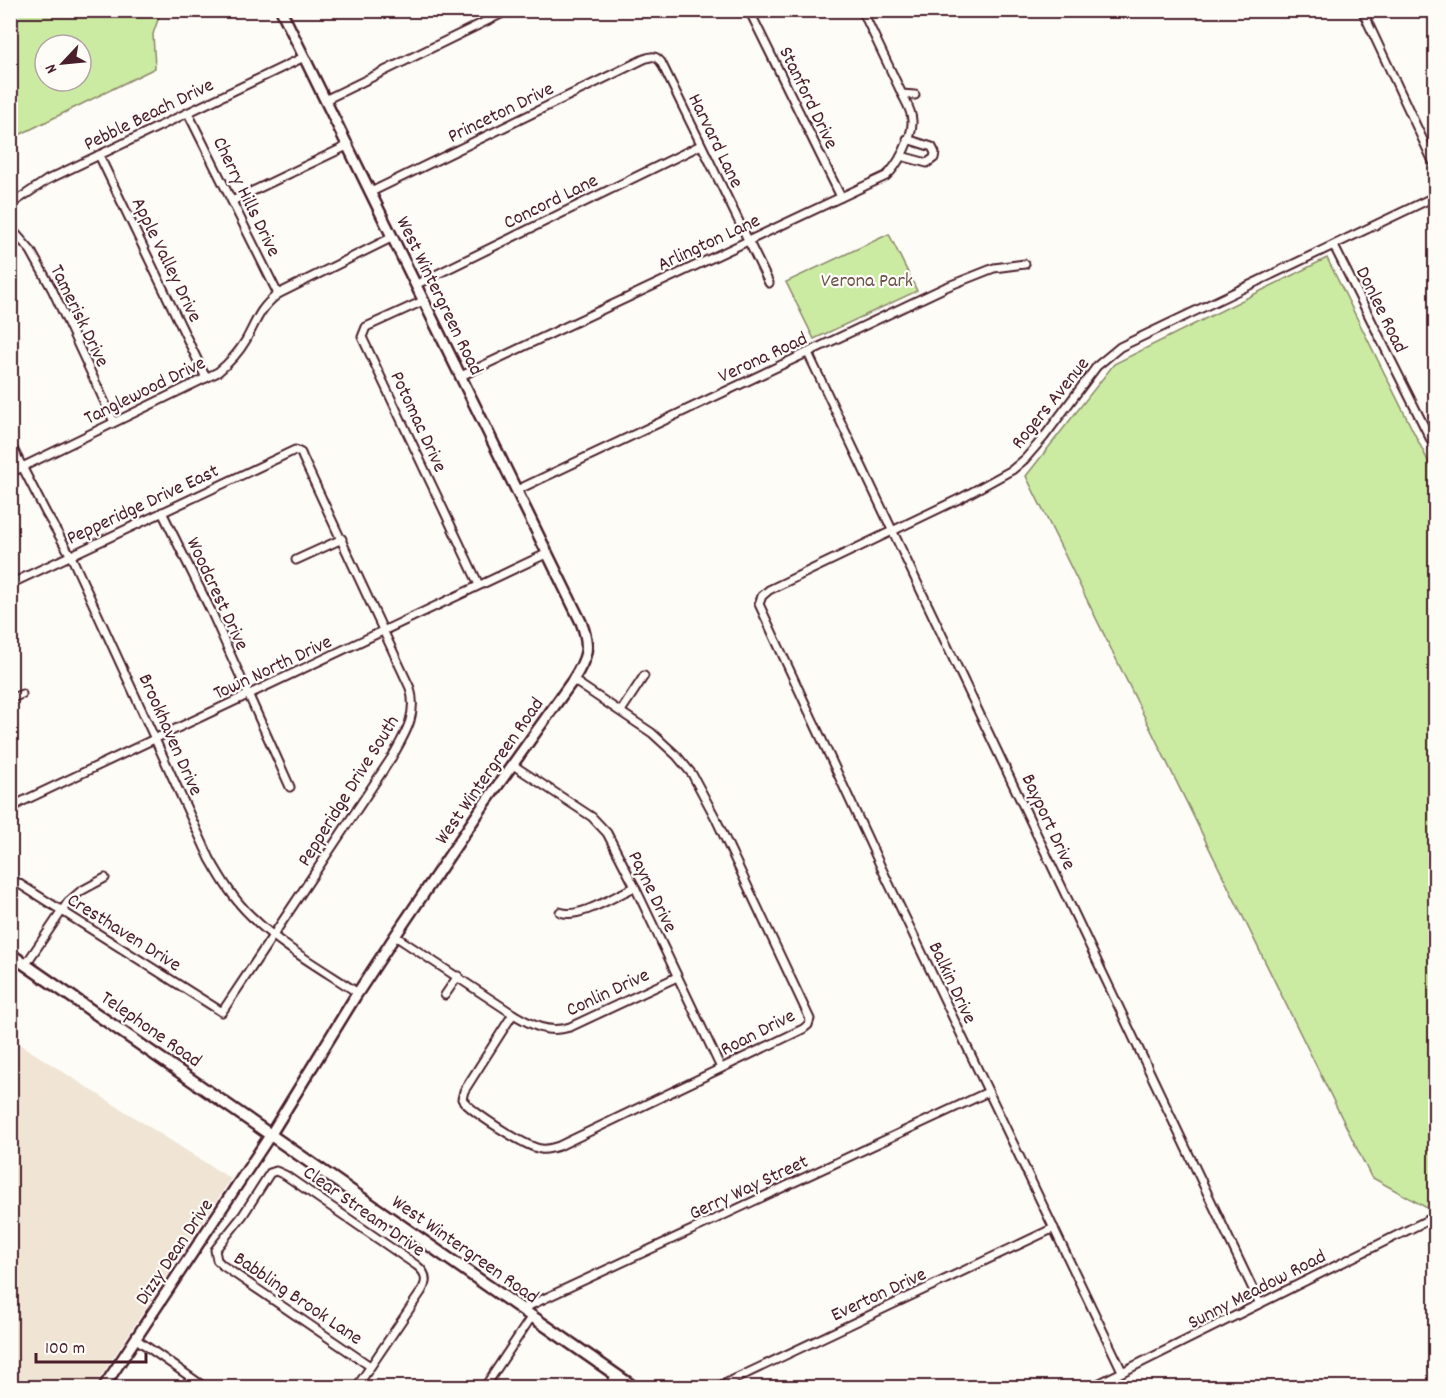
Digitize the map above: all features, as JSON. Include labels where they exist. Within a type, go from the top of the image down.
[{"type":"main road","name":"Telephone Road","points":[[10,954],[271,1134]]},
{"type":"main road","name":"West Wintergreen Road","points":[[271,1134],[635,1388]]},
{"type":"street","name":"West Wintergreen Road","points":[[271,1134],[395,936],[573,680],[588,648],[587,637],[548,553],[281,10]]},
{"type":"street","points":[[325,100],[509,10]]},
{"type":"street","name":"Stanford Drive","points":[[749,10],[841,197]]},
{"type":"street","name":"Arlington Lane","points":[[461,376],[886,176],[896,167],[907,139],[912,120],[911,113],[862,10]]},
{"type":"street","points":[[1362,10],[1436,168]]},
{"type":"street","name":"Harvard Lane","points":[[644,59],[651,56],[657,57],[662,62],[700,145],[769,283]]},
{"type":"street","name":"Pebble Beach Drive","points":[[10,205],[47,180],[304,57]]},
{"type":"street","name":"Princeton Drive","points":[[371,192],[644,59]]},
{"type":"street","points":[[902,94],[915,95]]},
{"type":"street","name":"Cherry Hills Drive","points":[[188,113],[278,294]]},
{"type":"street","points":[[901,156],[927,163],[934,158],[935,153],[932,147],[907,139]]},
{"type":"street","name":"Concord Lane","points":[[415,285],[700,145]]},
{"type":"street","points":[[232,201],[349,146]]},
{"type":"street","name":"Apple Valley Drive","points":[[99,155],[206,378]]},
{"type":"street","name":"Rogers Avenue","points":[[759,604],[762,596],[769,590],[961,498],[1012,470],[1044,437],[1097,366],[1120,347],[1436,196]]},
{"type":"street","name":"Tamerisk Drive","points":[[10,227],[31,250],[52,289],[114,422]]},
{"type":"street","name":"Tanglewood Drive","points":[[10,473],[218,372],[246,341],[258,313],[278,294],[393,237]]},
{"type":"street","name":"Donlee Road","points":[[1334,246],[1436,450]]},
{"type":"street","name":"Verona Road","points":[[517,490],[946,287],[994,268],[1025,264]]},
{"type":"street","name":"Potomac Drive","points":[[423,301],[366,327],[362,338],[479,585]]},
{"type":"street","name":"Bayport Drive","points":[[808,353],[1260,1304]]},
{"type":"street","name":"Brookhaven Drive","points":[[10,443],[71,555],[210,859],[224,883],[251,917],[274,936],[358,993]]},
{"type":"street","name":"Pepperidge Drive South","points":[[222,1012],[392,757],[413,716],[412,695],[342,539],[301,453],[295,450],[288,452]]},
{"type":"street","name":"Pepperidge Drive East","points":[[10,584],[288,452]]},
{"type":"street","name":"Woodcrest Drive","points":[[162,512],[211,611],[290,787]]},
{"type":"street","points":[[296,560],[342,539]]},
{"type":"street","name":"Town North Drive","points":[[10,810],[21,802],[548,553]]},
{"type":"street","name":"Balkin Drive","points":[[759,604],[1122,1371]]},
{"type":"street","points":[[621,711],[644,676]]},
{"type":"street","name":"Roan Drive","points":[[513,1014],[464,1090],[462,1099],[502,1130],[532,1147],[542,1149],[559,1146],[803,1029],[808,1025],[810,1019],[715,817],[692,774],[677,756],[652,733],[573,680]]},
{"type":"street","points":[[10,699],[22,694]]},
{"type":"street","name":"Payne Drive","points":[[513,765],[592,818],[612,840],[721,1068]]},
{"type":"street","name":"Cresthaven Drive","points":[[10,878],[222,1012]]},
{"type":"street","points":[[26,964],[61,910],[74,896],[105,878]]},
{"type":"street","points":[[560,912],[566,915],[578,914],[635,887]]},
{"type":"street","name":"Conlin Drive","points":[[395,936],[513,1014],[542,1029],[560,1030],[570,1027],[677,977]]},
{"type":"street","points":[[445,995],[458,976]]},
{"type":"street","name":"Gerry Way Street","points":[[522,1309],[988,1092]]},
{"type":"street","name":"Dizzy Dean Drive","points":[[103,1388],[271,1134]]},
{"type":"street","name":"Clear Stream Drive","points":[[215,1251],[243,1215],[270,1173],[276,1171],[416,1265],[426,1276],[426,1285],[370,1366]]},
{"type":"street","name":"Sunny Meadow Road","points":[[1090,1388],[1436,1216]]},
{"type":"street","name":"Everton Drive","points":[[716,1388],[1054,1228]]},
{"type":"street","name":"Babbling Brook Lane","points":[[215,1251],[217,1260],[222,1265],[370,1366]]},
{"type":"street","points":[[484,1388],[532,1317]]},
{"type":"street","points":[[136,1339],[207,1388]]},
{"type":"street","points":[[356,1388],[370,1366]]},
{"type":"street","points":[[608,1388],[616,1375]]},
{"type":"shaded area","points":[[10,1038],[231,1179],[94,1387],[11,1387]]},
{"type":"green space","points":[[11,10],[161,11],[153,34],[155,68],[11,139]]},
{"type":"green space","name":"Verona Park","points":[[889,234],[917,291],[814,339],[786,282]]},
{"type":"green space","points":[[1327,258],[1435,475],[1436,1204],[1427,1208],[1371,1177],[1026,476],[1114,364]]}]
